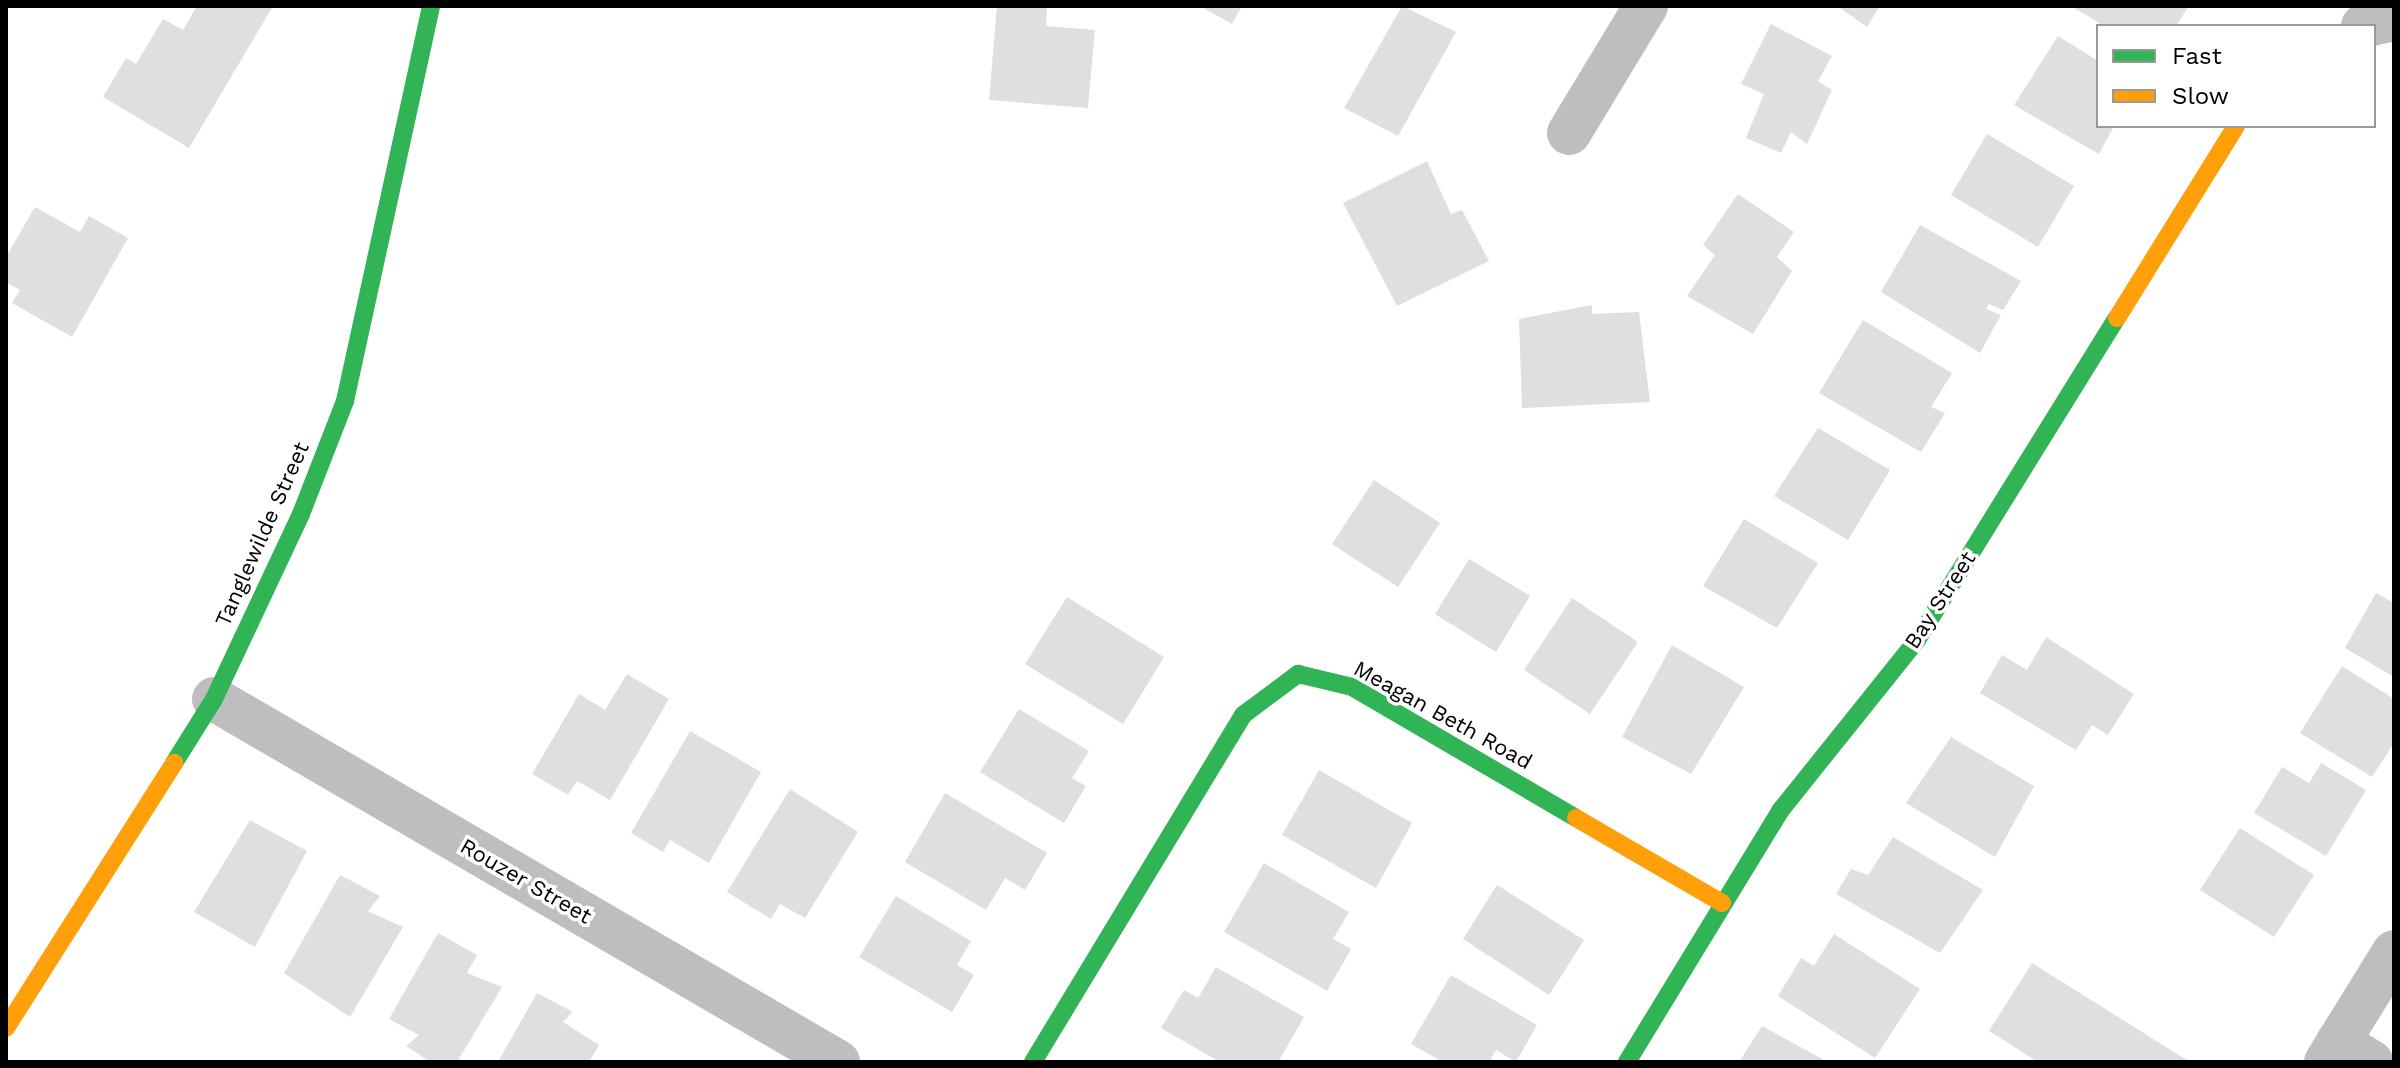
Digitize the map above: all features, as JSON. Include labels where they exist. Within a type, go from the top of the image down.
[{"type":"street","name":"Tanglewilde Street","points":[[6,1028],[214,699],[301,514],[345,401],[431,6]]},
{"type":"street","points":[[1569,133],[1646,6]]},
{"type":"street","points":[[2372,24],[2394,19]]},
{"type":"street","name":"Bay Street","points":[[1627,1062],[1780,811],[1917,640],[2235,128]]},
{"type":"street","name":"Meagan Beth Road","points":[[1033,1062],[1243,715],[1298,674],[1352,687],[1722,903]]},
{"type":"street","name":"Rouzer Street","points":[[214,699],[838,1062]]},
{"type":"street","points":[[2345,1055],[2394,952]]},
{"type":"building","points":[[197,6],[273,6],[189,148],[103,97],[126,58],[136,64],[163,19],[183,30]]},
{"type":"building","points":[[997,6],[1047,6],[1046,26],[1095,30],[1088,108],[989,100]]},
{"type":"building","points":[[1200,6],[1242,6],[1232,24]]},
{"type":"building","points":[[1402,6],[1456,32],[1398,136],[1344,108]]},
{"type":"building","points":[[1837,6],[1880,6],[1867,27]]},
{"type":"building","points":[[2071,6],[2189,6],[2177,24],[2101,24]]},
{"type":"building","points":[[1771,24],[1832,56],[1818,81],[1832,90],[1807,144],[1791,132],[1781,153],[1746,138],[1764,94],[1741,84]]},
{"type":"building","points":[[2058,36],[2096,60],[2096,128],[2113,128],[2099,154],[2014,105]]},
{"type":"building","points":[[1987,134],[2074,186],[2038,247],[1951,195]]},
{"type":"building","points":[[1427,161],[1451,214],[1462,210],[1489,261],[1397,306],[1343,203]]},
{"type":"building","points":[[1738,194],[1794,232],[1777,257],[1792,271],[1753,334],[1687,296],[1715,255],[1703,245]]},
{"type":"building","points":[[35,207],[80,232],[89,216],[128,238],[72,337],[12,303],[20,290],[6,282],[6,257]]},
{"type":"building","points":[[1920,225],[2021,281],[2003,310],[1989,304],[1986,309],[2001,315],[1980,353],[1881,292]]},
{"type":"building","points":[[1592,305],[1592,314],[1639,312],[1650,402],[1522,408],[1519,319]]},
{"type":"building","points":[[1863,320],[1952,373],[1931,407],[1945,413],[1921,452],[1819,393]]},
{"type":"building","points":[[1818,428],[1890,470],[1848,540],[1774,496]]},
{"type":"building","points":[[1374,480],[1440,523],[1398,587],[1332,544]]},
{"type":"building","points":[[1744,519],[1818,563],[1777,628],[1703,586]]},
{"type":"building","points":[[1469,559],[1530,596],[1496,652],[1435,614]]},
{"type":"building","points":[[2376,593],[2394,603],[2394,677],[2345,648]]},
{"type":"building","points":[[1067,597],[1164,657],[1123,724],[1025,664]]},
{"type":"building","points":[[1572,598],[1638,642],[1590,714],[1524,670]]},
{"type":"building","points":[[2046,637],[2134,694],[2108,735],[2092,725],[2076,750],[1980,693],[2002,655],[2027,670]]},
{"type":"building","points":[[1672,645],[1744,687],[1691,774],[1622,737]]},
{"type":"building","points":[[2342,666],[2394,699],[2394,743],[2372,777],[2300,733]]},
{"type":"building","points":[[627,674],[669,699],[610,800],[577,781],[568,795],[532,774],[579,694],[605,710]]},
{"type":"building","points":[[1019,709],[1089,751],[1072,778],[1086,786],[1064,823],[980,772]]},
{"type":"building","points":[[690,731],[761,772],[709,863],[670,840],[663,852],[631,833]]},
{"type":"building","points":[[1951,737],[2034,786],[1995,857],[1906,803]]},
{"type":"building","points":[[2321,763],[2366,790],[2326,856],[2254,813],[2282,767],[2309,783]]},
{"type":"building","points":[[1319,770],[1412,823],[1376,888],[1282,835]]},
{"type":"building","points":[[790,789],[858,832],[805,918],[780,904],[771,919],[727,892]]},
{"type":"building","points":[[945,793],[1047,853],[1025,890],[1005,878],[986,910],[905,862]]},
{"type":"building","points":[[250,820],[307,851],[255,947],[194,912]]},
{"type":"building","points":[[2240,828],[2314,875],[2274,937],[2200,890]]},
{"type":"building","points":[[1893,837],[1983,890],[1940,953],[1836,894],[1851,869],[1868,875]]},
{"type":"building","points":[[1264,863],[1349,912],[1333,939],[1351,949],[1327,991],[1224,932]]},
{"type":"building","points":[[340,875],[380,896],[368,911],[403,927],[350,1017],[284,973]]},
{"type":"building","points":[[1497,885],[1584,940],[1549,995],[1463,939]]},
{"type":"building","points":[[896,896],[971,941],[957,965],[974,975],[952,1012],[859,957]]},
{"type":"building","points":[[438,933],[477,955],[467,973],[502,987],[457,1062],[430,1062],[406,1046],[419,1035],[389,1019]]},
{"type":"building","points":[[1834,934],[1920,989],[1875,1058],[1778,996],[1801,958],[1814,966]]},
{"type":"building","points":[[2032,963],[2190,1062],[2038,1062],[1989,1031]]},
{"type":"building","points":[[1216,967],[1304,1017],[1278,1062],[1220,1062],[1161,1028],[1184,990],[1198,998]]},
{"type":"building","points":[[1451,975],[1537,1025],[1516,1062],[1496,1050],[1489,1062],[1443,1062],[1411,1044]]},
{"type":"building","points":[[537,993],[573,1012],[563,1022],[599,1045],[589,1062],[498,1062]]},
{"type":"building","points":[[1762,1026],[1828,1062],[1739,1062]]},
{"type":"traffic: fast","points":[[174,763],[214,699],[301,514],[345,401],[431,6]]},
{"type":"traffic: fast","points":[[1627,1062],[1780,811],[1917,640],[2117,318]]},
{"type":"traffic: fast","points":[[1033,1062],[1243,715],[1298,674],[1352,687],[1576,818]]},
{"type":"traffic: slow","points":[[2117,318],[2235,128]]},
{"type":"traffic: slow","points":[[6,1028],[174,763]]},
{"type":"traffic: slow","points":[[1576,818],[1722,903]]}]
